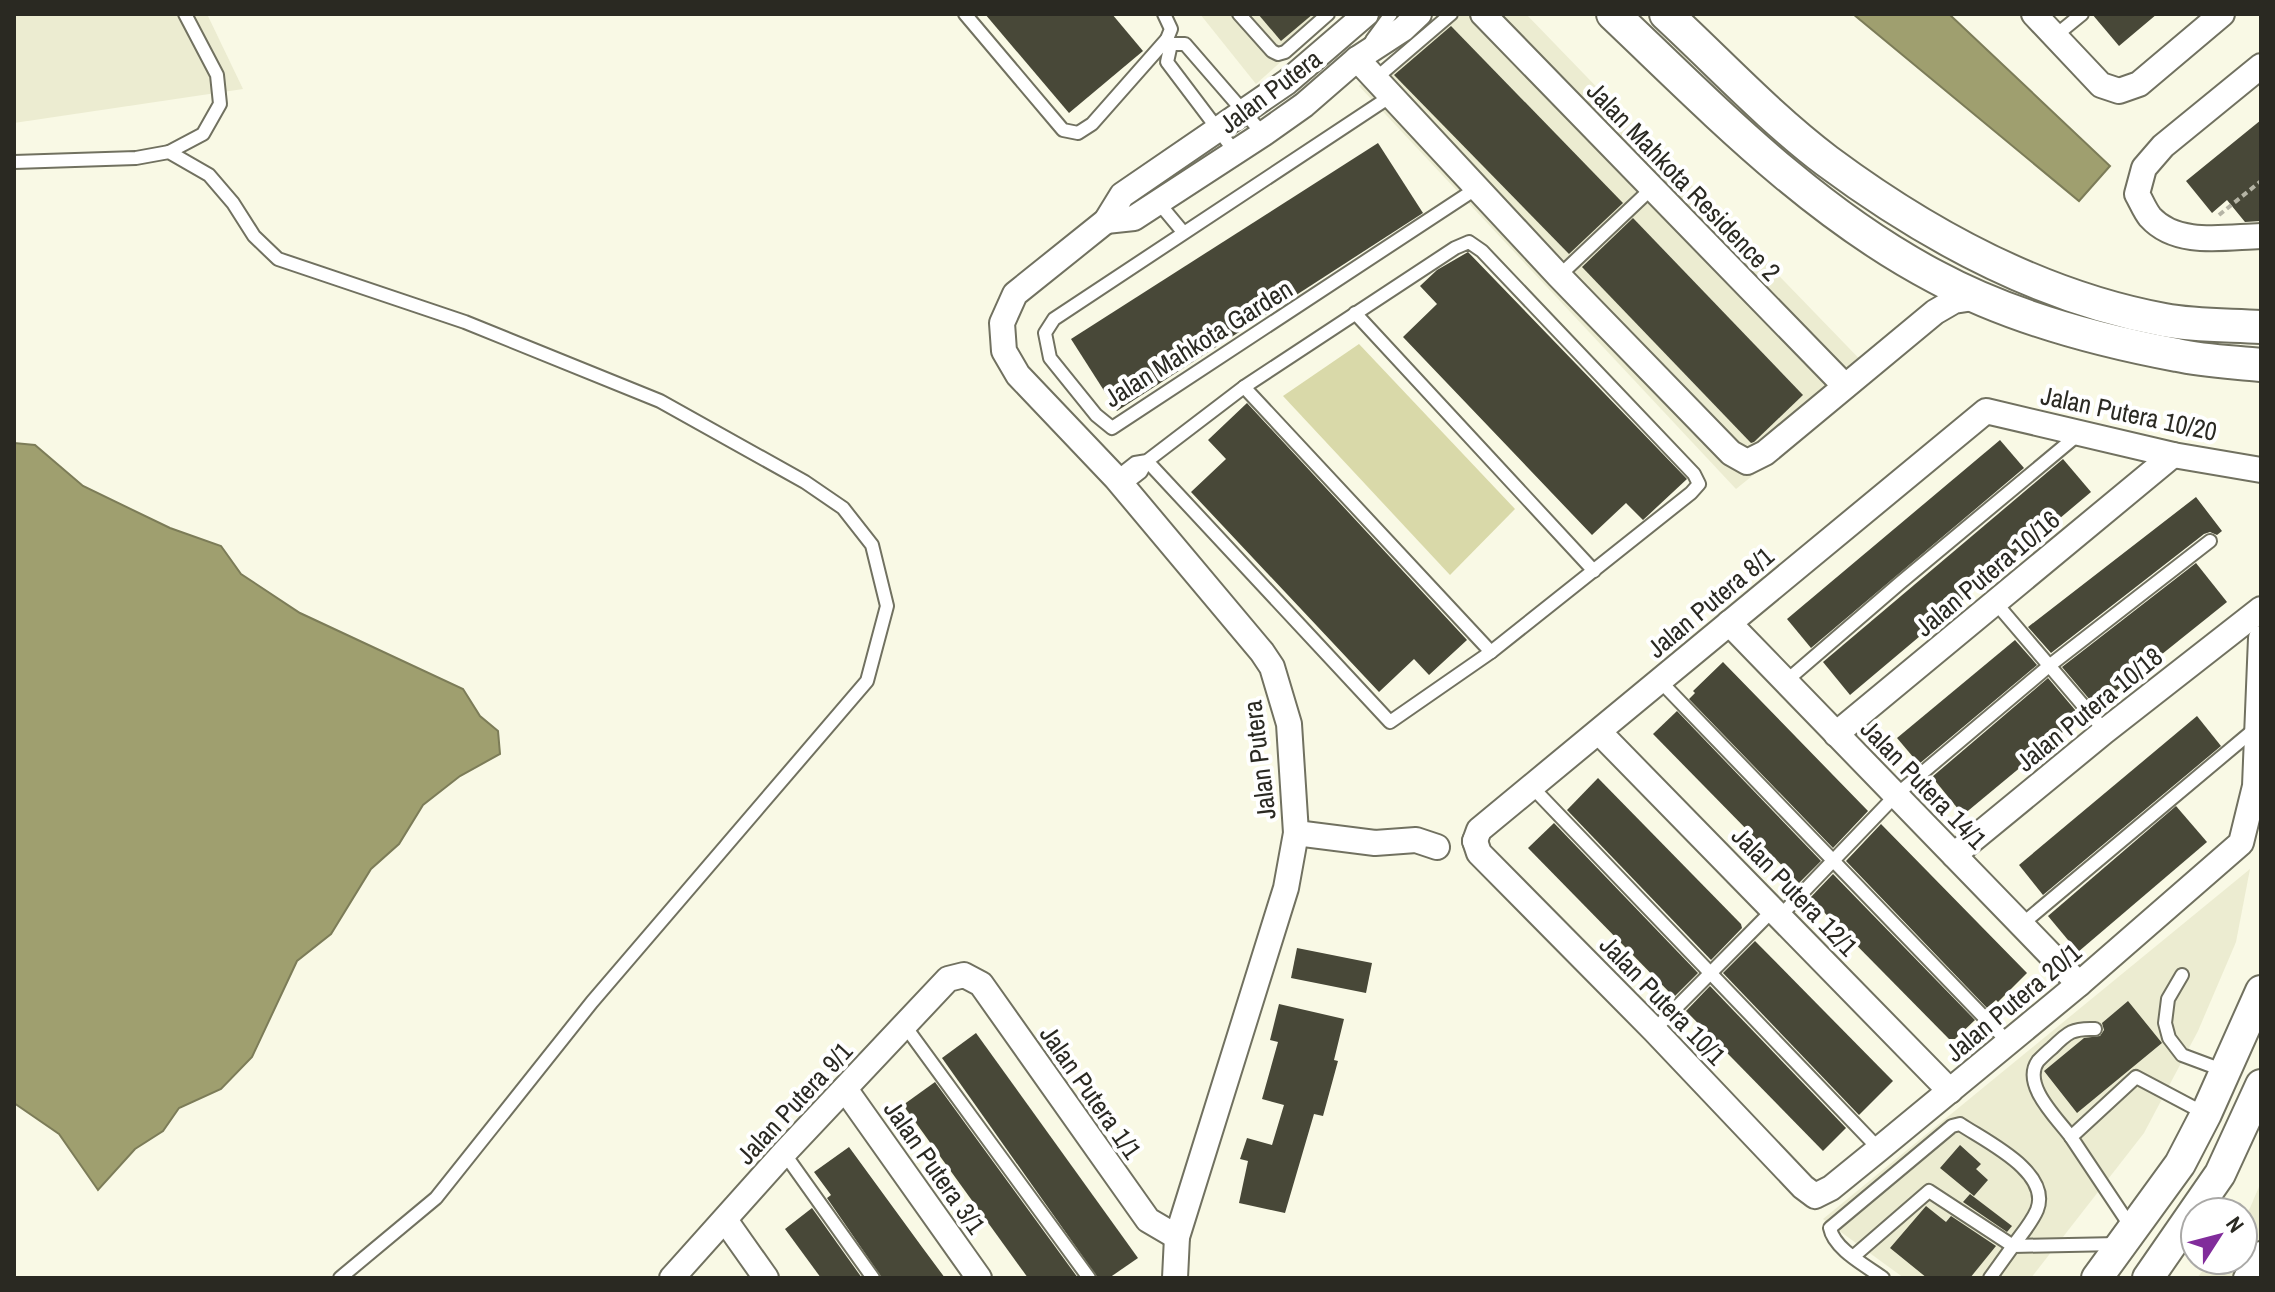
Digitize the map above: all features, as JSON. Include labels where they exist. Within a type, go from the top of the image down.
[{"type":"main road","points":[[1613,14],[1801,188],[1890,250],[1937,278],[2045,322],[2163,352],[2261,365]]},
{"type":"main road","points":[[1666,14],[1825,160],[1908,217],[2001,268],[2062,294],[2166,320],[2261,327]]},
{"type":"street","name":"Jalan Putera","points":[[1175,1278],[1177,1237],[1286,888],[1296,833],[1289,724],[1272,667],[1120,482],[1018,375],[1004,351],[1002,323],[1015,294],[1106,221],[1122,195],[1287,82],[1366,14]]},
{"type":"street","name":"Jalan Putera","points":[[1106,221],[1134,218],[1263,134],[1419,14]]},
{"type":"street","name":"Jalan Mahkota Residence 2","points":[[1483,14],[1845,386]]},
{"type":"street","points":[[2034,14],[2101,85],[2119,91],[2139,84],[2222,14]]},
{"type":"street","points":[[1357,59],[1559,276],[1731,453],[1747,462],[1765,453],[1935,312],[1954,301],[1980,297]]},
{"type":"street","points":[[2261,66],[2163,146],[2144,168],[2137,194],[2149,216],[2169,232],[2192,238],[2261,236]]},
{"type":"street","name":"Jalan Putera 10/20","points":[[1986,411],[2173,455],[2261,470]]},
{"type":"street","name":"Jalan Putera 8/1","points":[[1475,841],[1479,830],[1986,411]]},
{"type":"street","name":"Jalan Putera 10/16","points":[[1836,734],[2173,455]]},
{"type":"street","name":"Jalan Putera 10/18","points":[[1954,855],[2261,609]]},
{"type":"street","name":"Jalan Putera 14/1","points":[[1729,623],[2079,984]]},
{"type":"street","points":[[2256,728],[2261,638]]},
{"type":"street","name":"Jalan Putera 20/1","points":[[1815,1196],[1831,1188],[1950,1091],[2241,843],[2255,786],[2256,728]]},
{"type":"street","name":"Jalan Putera 12/1","points":[[1599,732],[1950,1091]]},
{"type":"street","points":[[1296,833],[1375,843],[1416,840],[1437,847],[1475,841]]},
{"type":"street","name":"Jalan Putera 10/1","points":[[1475,841],[1479,853],[1815,1196]]},
{"type":"street","name":"Jalan Putera 1/1","points":[[964,975],[981,984],[1148,1220],[1177,1237]]},
{"type":"street","name":"Jalan Putera 9/1","points":[[672,1278],[784,1153],[948,979],[964,975]]},
{"type":"street","points":[[2097,1278],[2180,1164],[2261,991]]},
{"type":"street","points":[[2157,1274],[2220,1174],[2261,1085]]},
{"type":"street","name":"Jalan Putera 3/1","points":[[845,1089],[979,1278]]},
{"type":"street","points":[[725,1220],[766,1278]]},
{"type":"street","points":[[2246,1278],[2261,1254]]},
{"type":"lane","points":[[14,162],[136,158],[169,152],[203,134],[220,104],[217,75],[185,14]]},
{"type":"lane","points":[[965,14],[1063,130],[1078,133],[1092,124],[1169,41]]},
{"type":"lane","points":[[1164,14],[1171,29],[1167,62],[1235,152]]},
{"type":"lane","points":[[1239,14],[1278,54],[1285,52],[1328,14]]},
{"type":"lane","points":[[1357,59],[1391,14]]},
{"type":"lane","name":"Jalan Mahkota Garden","points":[[1451,14],[1383,88],[1183,232],[1054,319],[1045,333],[1050,358],[1096,415],[1112,428],[1477,188]]},
{"type":"lane","points":[[2055,36],[2082,14]]},
{"type":"lane","points":[[1169,41],[1185,44],[1263,134]]},
{"type":"lane","points":[[169,152],[209,175],[233,203],[254,236],[278,259],[465,322],[660,401],[805,482],[843,508],[872,545],[887,606],[867,681],[592,1002],[436,1198],[340,1278]]},
{"type":"lane","points":[[1559,276],[1651,189]]},
{"type":"lane","points":[[1158,202],[1183,232]]},
{"type":"lane","points":[[1120,482],[1141,472],[1147,461],[1244,387],[1455,248],[1469,242],[1482,251],[1694,474],[1699,484],[1491,652],[1390,722],[1147,461]]},
{"type":"lane","points":[[1355,313],[1594,571]]},
{"type":"lane","points":[[1244,387],[1491,652]]},
{"type":"lane","points":[[1785,682],[2080,433]]},
{"type":"lane","points":[[1654,1030],[1709,974],[1835,860],[1896,795],[2049,666],[2210,541]]},
{"type":"lane","points":[[1995,602],[2105,731]]},
{"type":"lane","points":[[1660,681],[2008,1042]]},
{"type":"lane","points":[[2021,925],[2256,728]]},
{"type":"lane","points":[[1533,788],[1879,1149]]},
{"type":"lane","points":[[2182,975],[2168,999],[2165,1023],[2169,1038],[2182,1055],[2225,1071]]},
{"type":"lane","points":[[905,1026],[1089,1278]]},
{"type":"lane","points":[[1854,1256],[1929,1191],[2013,1246],[2128,1237],[2071,1137],[2038,1092],[2033,1078],[2036,1063],[2063,1037],[2077,1028],[2095,1029]]},
{"type":"lane","points":[[2071,1137],[2133,1073],[2206,1114]]},
{"type":"lane","points":[[1883,1278],[1832,1238],[1830,1228],[1952,1126],[1960,1124],[2028,1170],[2038,1188],[2038,1208],[1990,1278]]},
{"type":"lane","points":[[784,1153],[873,1278]]},
{"type":"path","points":[[2192,238],[2261,181]]},
{"type":"shaded area","points":[[14,14],[207,14],[243,89],[14,123]]},
{"type":"shaded area","points":[[1200,14],[1334,14],[1256,84]]},
{"type":"shaded area","points":[[1445,14],[1526,14],[1876,376],[1736,489],[1359,86]]},
{"type":"shaded area","points":[[1853,14],[1949,14],[2110,166],[2079,201]]},
{"type":"shaded area","points":[[1359,344],[1515,509],[1450,575],[1283,396]]},
{"type":"shaded area","points":[[14,443],[35,445],[83,486],[170,528],[221,546],[241,574],[300,613],[463,689],[480,716],[498,731],[500,754],[460,776],[423,805],[399,844],[371,869],[331,934],[297,961],[252,1057],[221,1089],[179,1108],[163,1131],[135,1149],[98,1190],[59,1134],[14,1103]]},
{"type":"shaded area","points":[[2250,869],[2236,942],[2198,1031],[2144,1133],[2031,1278],[1904,1278],[1823,1219]]},
{"type":"shaded area","points":[[2261,1182],[2261,1278],[2197,1278],[2259,1276],[2259,1196],[2255,1196]]},
{"type":"building","points":[[985,14],[1112,14],[1143,51],[1069,113]]},
{"type":"building","points":[[1258,14],[1313,14],[1281,41]]},
{"type":"building","points":[[2092,14],[2157,14],[2119,46]]},
{"type":"building","points":[[1451,26],[1623,203],[1569,254],[1394,75]]},
{"type":"building","points":[[2261,120],[2261,221],[2245,222],[2227,200],[2212,213],[2186,181]]},
{"type":"building","points":[[1378,143],[1423,213],[1117,411],[1071,339]]},
{"type":"building","points":[[1633,218],[1803,395],[1754,442],[1751,443],[1582,267]]},
{"type":"building","points":[[1468,252],[1687,479],[1643,520],[1626,503],[1592,535],[1403,337],[1437,304],[1420,286],[1437,270]]},
{"type":"building","points":[[1247,403],[1467,640],[1429,675],[1414,659],[1379,692],[1191,492],[1226,459],[1208,440]]},
{"type":"building","points":[[2000,440],[2024,468],[1811,648],[1787,619]]},
{"type":"building","points":[[2063,459],[2091,492],[1850,695],[1823,662]]},
{"type":"building","points":[[2196,497],[2222,531],[2217,535],[2210,532],[2204,534],[2051,653],[2028,627]]},
{"type":"building","points":[[2196,563],[2227,602],[2096,707],[2062,667]]},
{"type":"building","points":[[2015,640],[2037,665],[1919,764],[1897,738]]},
{"type":"building","points":[[1723,662],[1868,811],[1833,848],[1689,699],[1695,693],[1693,691]]},
{"type":"building","points":[[2048,678],[2081,717],[1963,815],[1932,777]]},
{"type":"building","points":[[1677,711],[1821,861],[1799,883],[1653,734]]},
{"type":"building","points":[[2197,716],[2221,746],[2043,895],[2019,865]]},
{"type":"building","points":[[1598,778],[1741,924],[1742,928],[1711,960],[1567,810]]},
{"type":"building","points":[[2176,806],[2207,842],[2078,952],[2048,916]]},
{"type":"building","points":[[1554,823],[1698,973],[1674,997],[1528,848]]},
{"type":"building","points":[[1881,824],[2027,973],[1998,1002],[1996,1000],[1987,1008],[1846,861]]},
{"type":"building","points":[[1833,874],[1975,1020],[1955,1039],[1949,1039],[1810,898]]},
{"type":"building","points":[[1755,941],[1893,1081],[1859,1115],[1723,973]]},
{"type":"building","points":[[1297,948],[1372,963],[1366,993],[1291,978]]},
{"type":"building","points":[[1710,986],[1846,1128],[1823,1151],[1686,1011]]},
{"type":"building","points":[[2128,1001],[2162,1043],[2077,1113],[2044,1071],[2084,1038],[2100,1036],[2104,1030],[2102,1023]]},
{"type":"building","points":[[1279,1004],[1344,1019],[1334,1060],[1338,1061],[1323,1116],[1314,1114],[1285,1213],[1239,1203],[1248,1161],[1240,1159],[1247,1138],[1272,1145],[1284,1105],[1262,1099],[1278,1042],[1270,1040]]},
{"type":"building","points":[[976,1033],[1138,1258],[1109,1278],[1098,1278],[942,1058]]},
{"type":"building","points":[[935,1082],[1078,1278],[1028,1278],[903,1105]]},
{"type":"building","points":[[1960,1145],[1981,1164],[1976,1169],[1988,1180],[1974,1196],[1940,1168]]},
{"type":"building","points":[[849,1147],[945,1278],[882,1278],[827,1198],[831,1195],[814,1172]]},
{"type":"building","points":[[1970,1194],[2012,1226],[2007,1232],[1963,1202]]},
{"type":"building","points":[[1926,1206],[1946,1222],[1951,1216],[1996,1246],[1970,1278],[1927,1278],[1890,1248]]},
{"type":"building","points":[[812,1208],[862,1278],[821,1278],[785,1229]]}]
